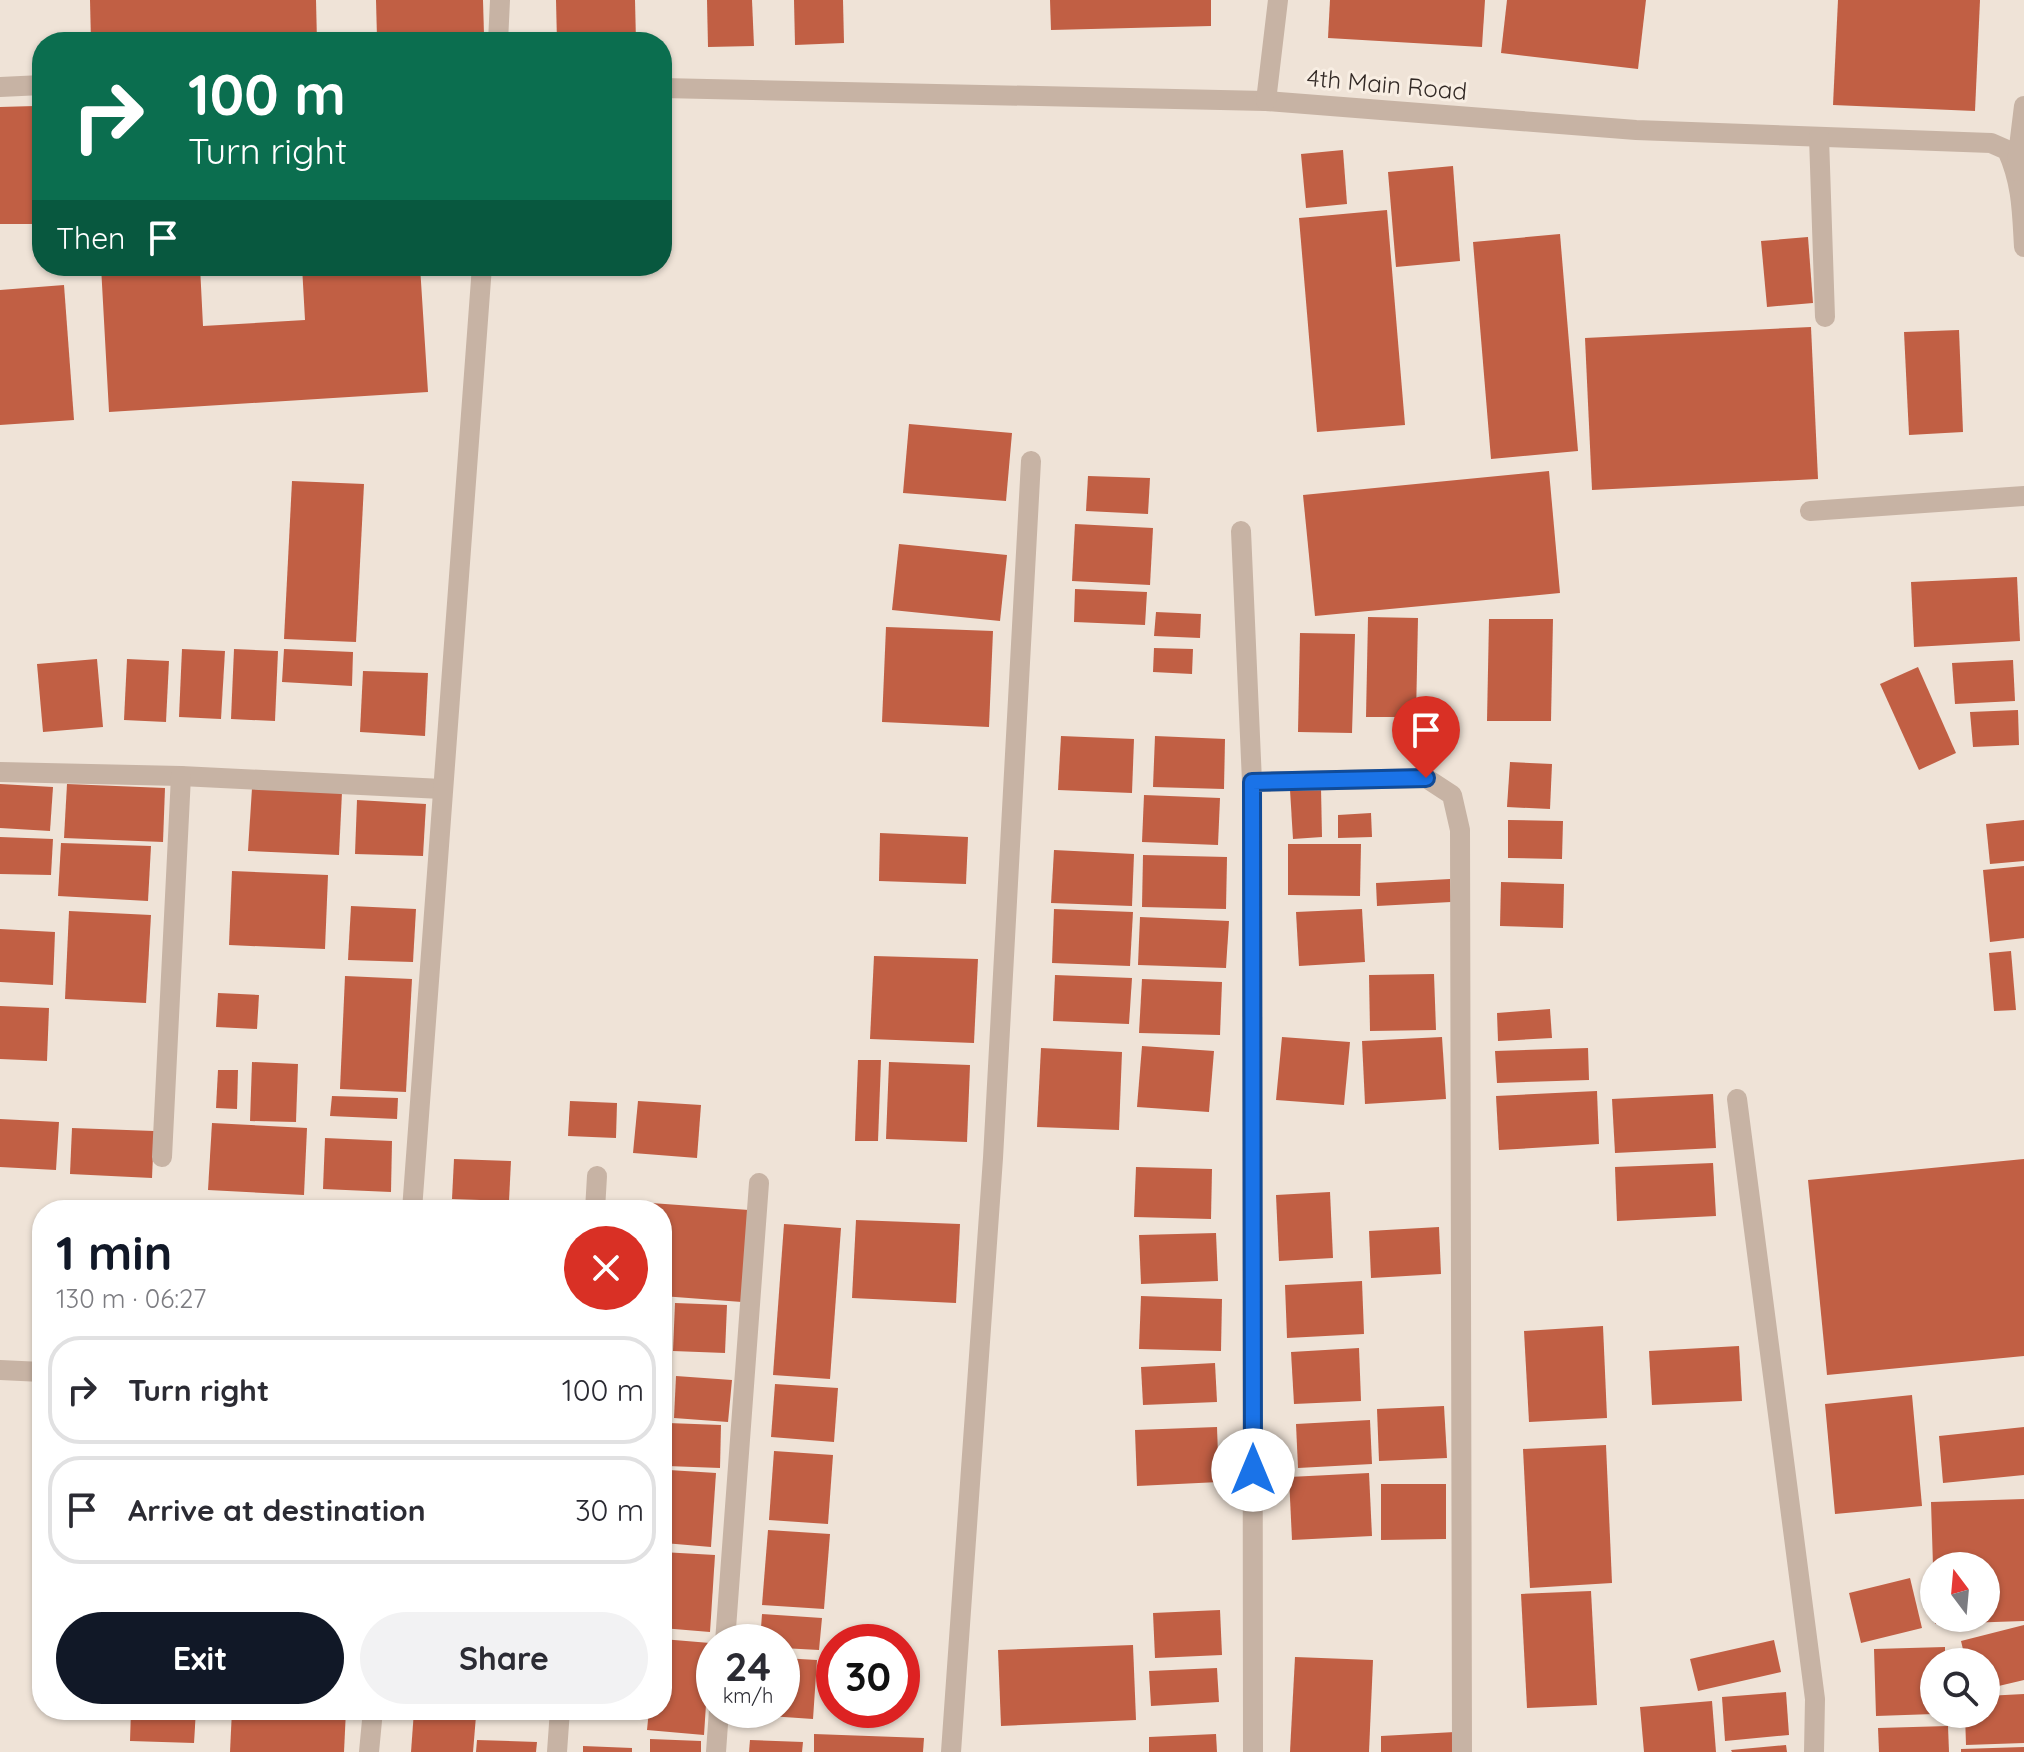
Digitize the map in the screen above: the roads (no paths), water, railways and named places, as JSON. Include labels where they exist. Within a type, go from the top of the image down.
[{"type":"street","points":[[498,32],[500,0]]},
{"type":"street","points":[[1266,101],[1278,0]]},
{"type":"street","points":[[0,87],[32,85]]},
{"type":"street","name":"4th Main Road","points":[[672,88],[1266,101],[1636,130],[1991,143],[2007,150],[2016,171]]},
{"type":"street","points":[[2024,106],[2016,171],[2024,247]]},
{"type":"street","points":[[1819,137],[1825,317]]},
{"type":"street","points":[[413,1200],[481,276]]},
{"type":"street","points":[[951,1752],[994,1142],[1031,461]]},
{"type":"street","points":[[1810,511],[2024,496]]},
{"type":"street","points":[[1241,531],[1252,782],[1253,1752]]},
{"type":"street","points":[[0,772],[181,776],[442,789]]},
{"type":"street","points":[[162,1157],[181,776]]},
{"type":"street","points":[[1252,782],[1426,778],[1452,795],[1460,830],[1462,1752]]},
{"type":"street","points":[[1737,1099],[1815,1699],[1814,1752]]},
{"type":"street","points":[[596,1200],[597,1176]]},
{"type":"street","points":[[726,1624],[759,1183]]},
{"type":"street","points":[[0,1370],[32,1372]]},
{"type":"street","points":[[369,1752],[372,1720]]},
{"type":"street","points":[[557,1752],[559,1720]]},
{"type":"street","points":[[716,1752],[718,1728]]}]
